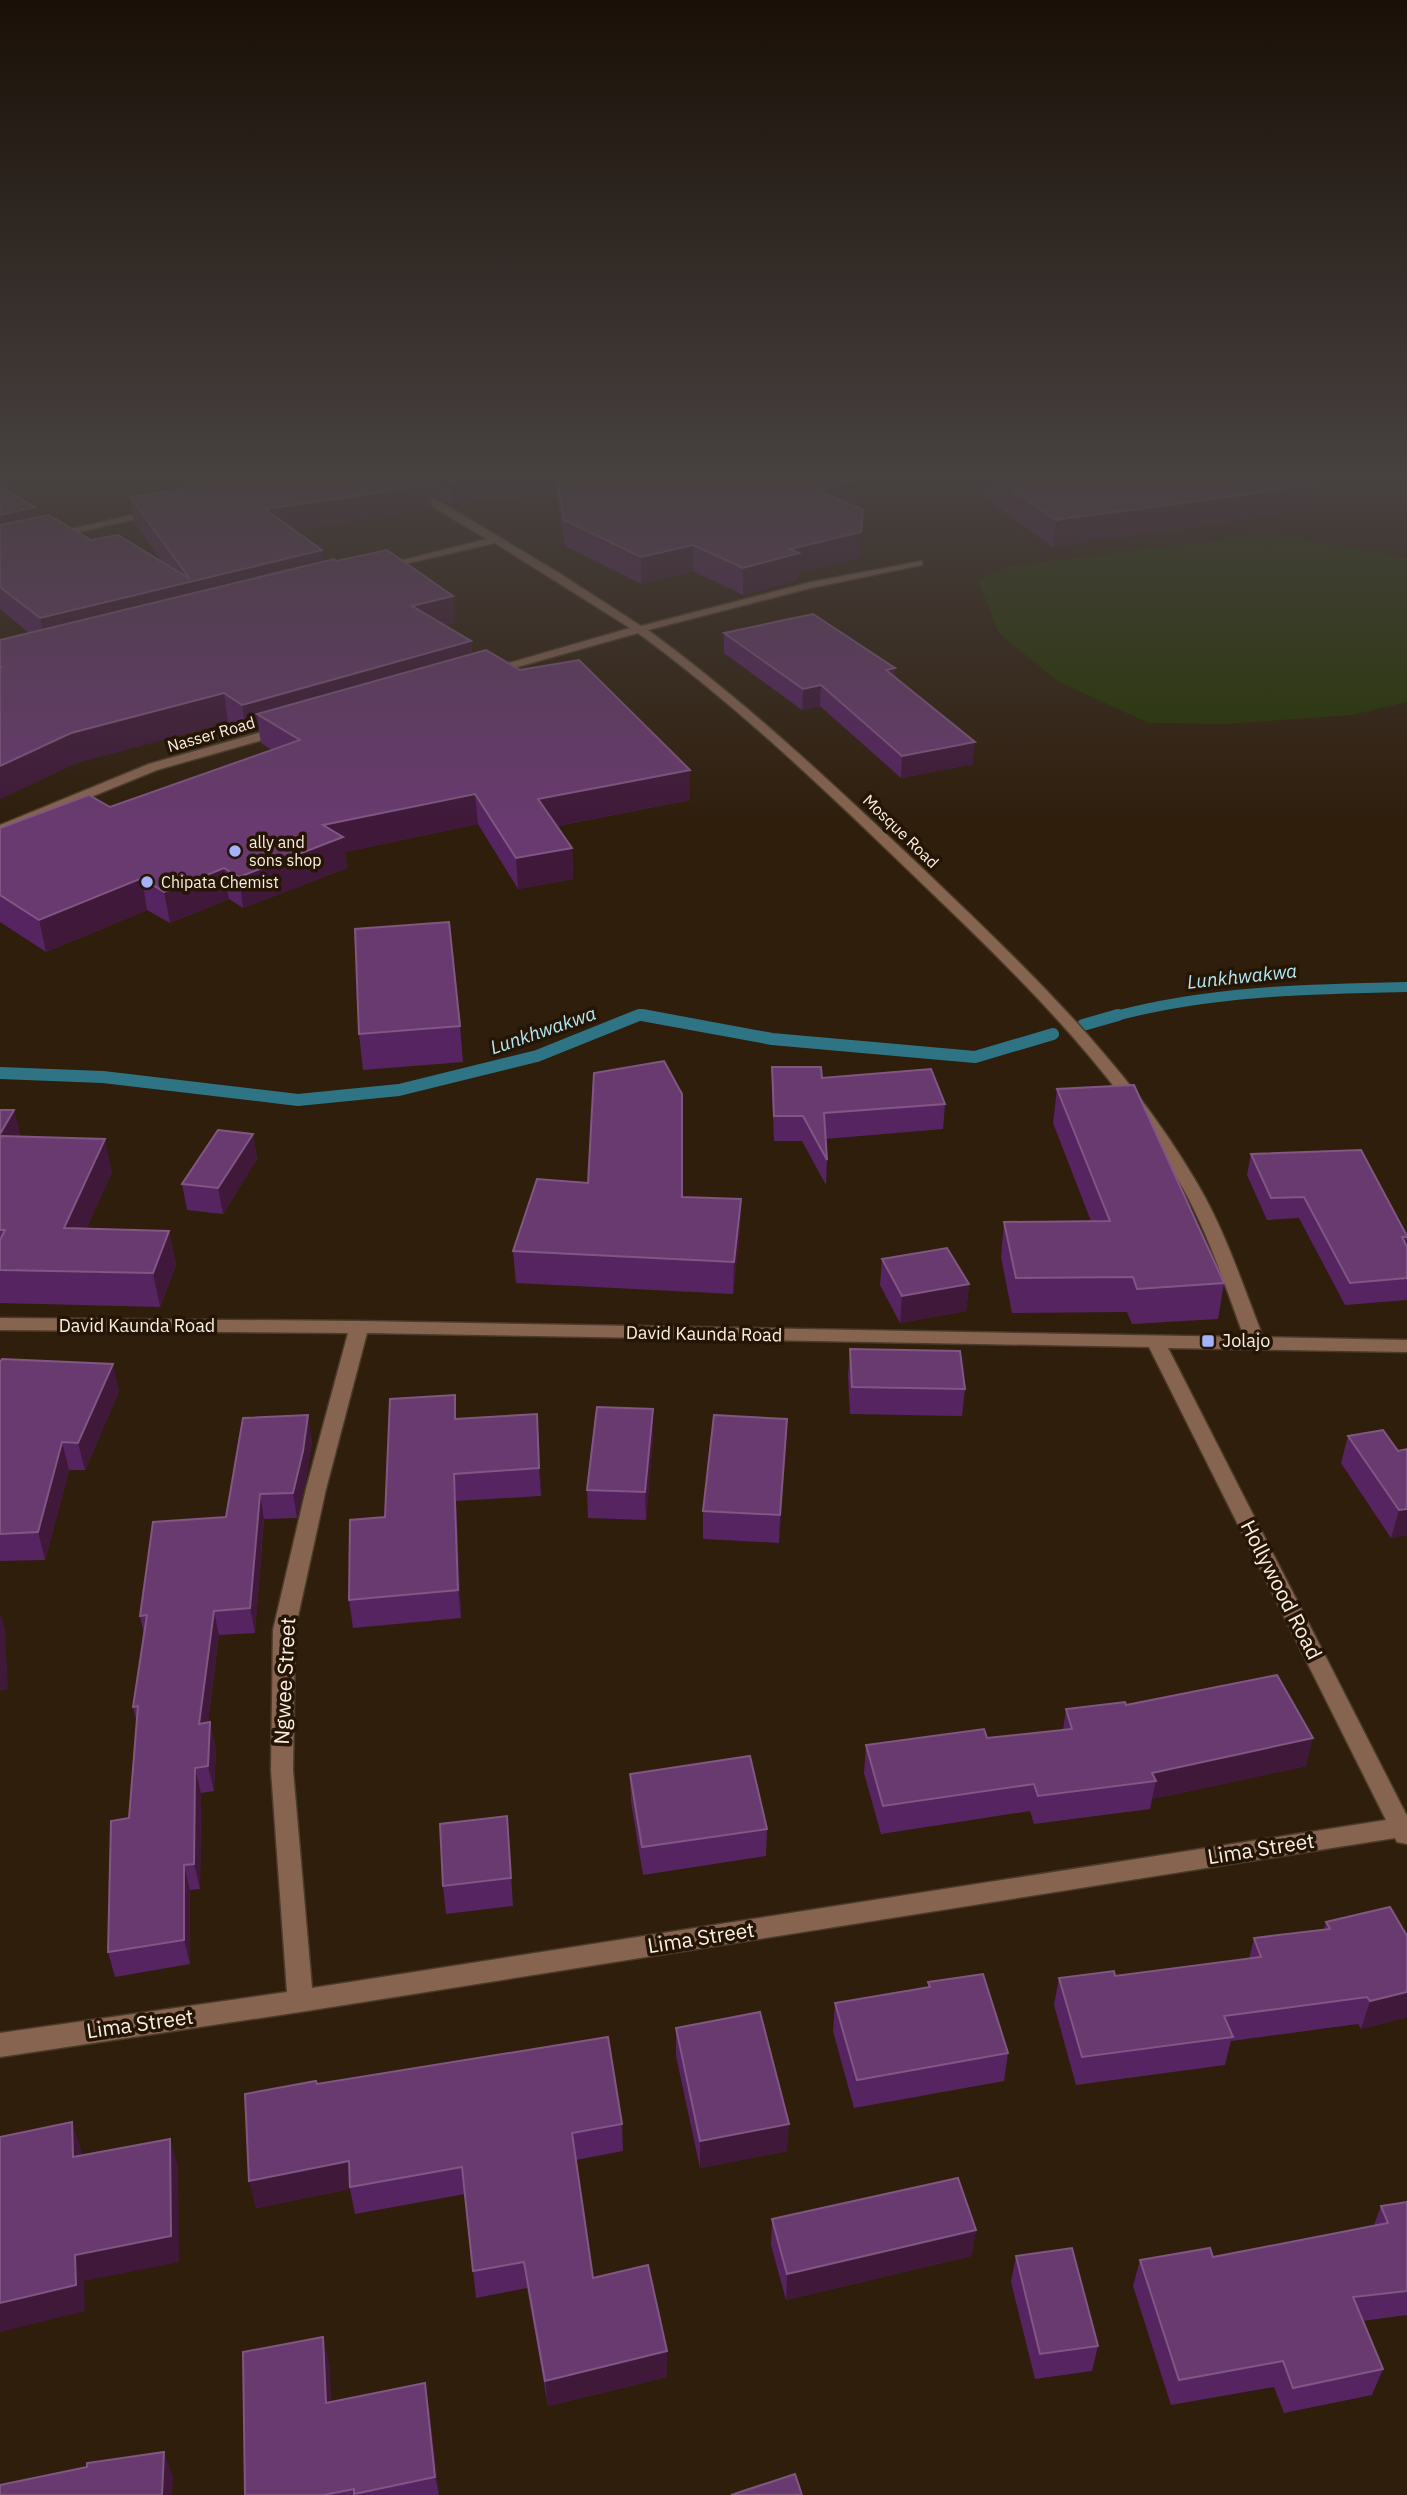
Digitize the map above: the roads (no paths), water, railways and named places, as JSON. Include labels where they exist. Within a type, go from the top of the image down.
[{"type":"street","name":"Mosque Road","points":[[577,590],[638,628],[720,688],[785,746],[954,906],[1093,1051],[1174,1157],[1208,1219],[1255,1341]]},
{"type":"street","points":[[484,674],[638,628],[787,590]]},
{"type":"street","name":"Nasser Road","points":[[0,830],[153,767],[298,726]]},
{"type":"street","name":"David Kaunda Road","points":[[0,1324],[359,1327],[1156,1342],[1255,1341],[1407,1346]]},
{"type":"street","name":"Ngwee Street","points":[[300,2001],[282,1770],[284,1630],[316,1489],[359,1327]]},
{"type":"street","name":"Hollywood Road","points":[[1156,1342],[1404,1833]]},
{"type":"street","name":"Lima Street","points":[[0,2045],[1404,1833]]},
{"type":"waterway","name":"Lunkhwakwa","points":[[1112,1017],[1148,1008],[1258,993],[1407,987]]},
{"type":"waterway","name":"Lunkhwakwa","points":[[0,1073],[103,1077],[298,1100],[399,1090],[537,1056],[639,1015]]},
{"type":"waterway","name":"Lunkhwakwa","points":[[642,1015],[772,1039],[975,1057],[1053,1034]]},
{"type":"waterway","name":"Lunkhwakwa","points":[[1083,1025],[1118,1015]]},
{"type":"waterway","name":"Lunkhwakwa","points":[[635,1017],[652,1017]]},
{"type":"place","name":"ally and sons shop","points":[[235,851]]},
{"type":"place","name":"Chipata Chemist","points":[[147,882]]},
{"type":"place","name":"Jolajo","points":[[1208,1341]]}]
